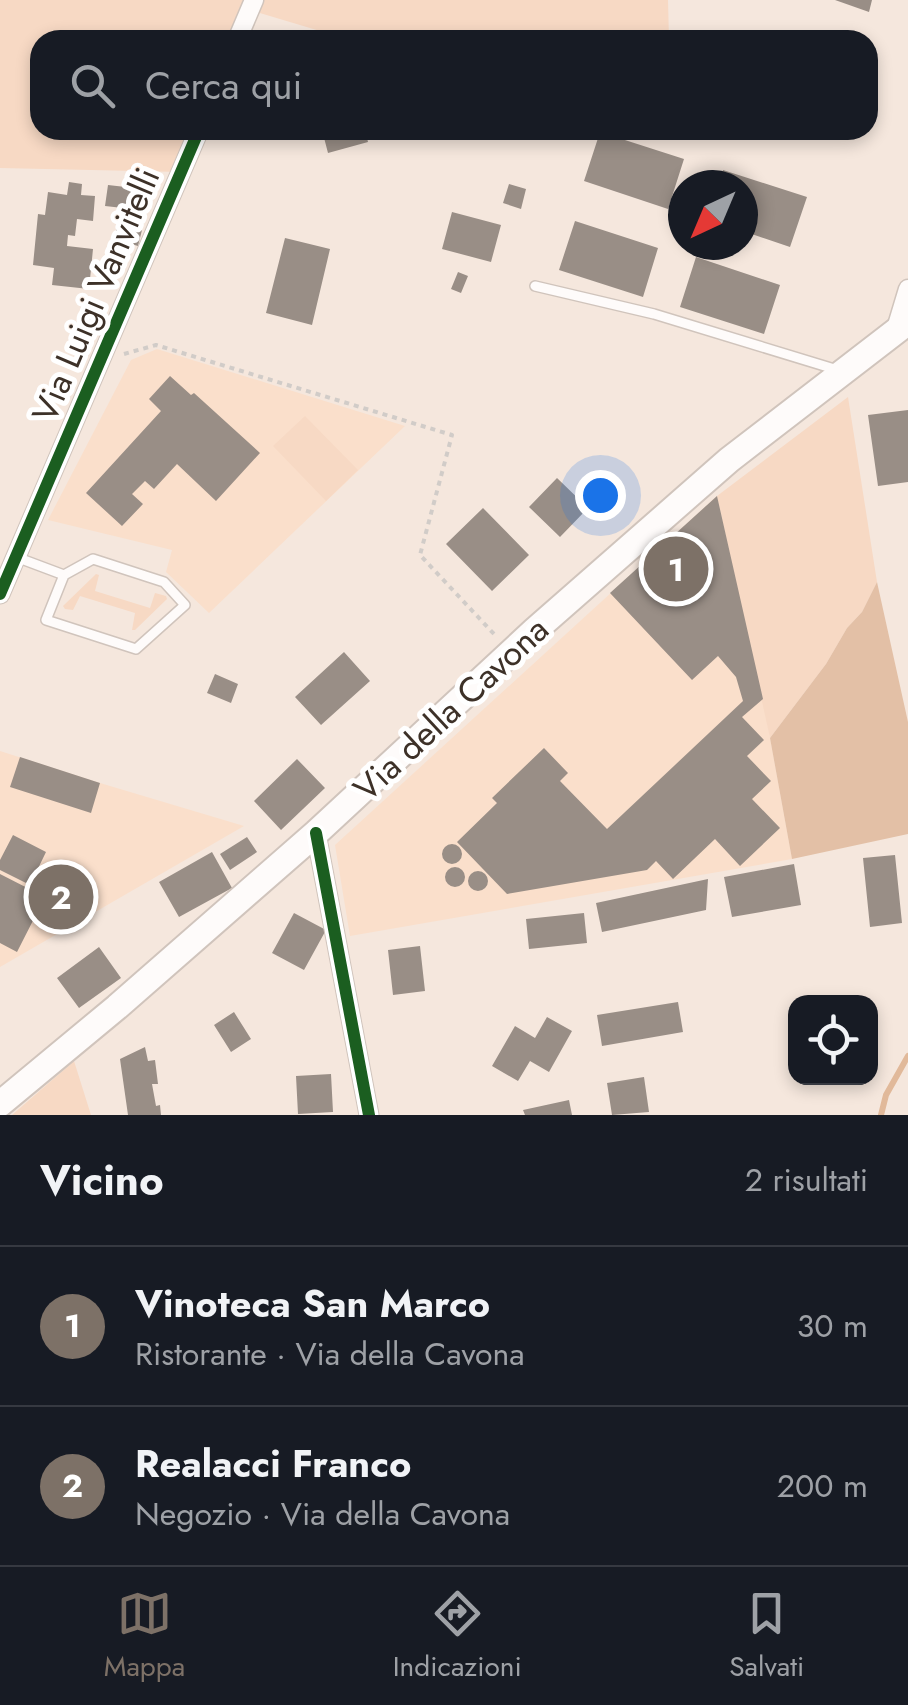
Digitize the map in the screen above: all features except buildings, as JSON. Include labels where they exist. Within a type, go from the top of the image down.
[{"type":"main road","name":"Via della Cavona","points":[[0,1104],[316,833],[729,460],[901,327]]},
{"type":"street","points":[[241,30],[254,0]]},
{"type":"street","name":"Via Luigi Vanvitelli","points":[[0,594],[195,140]]},
{"type":"street","points":[[901,327],[908,289]]},
{"type":"street","points":[[316,833],[369,1115]]},
{"type":"lane","points":[[535,286],[654,314],[843,372]]},
{"type":"lane","points":[[16,557],[64,574],[93,559],[164,582],[185,605],[136,649],[46,620],[64,574]]},
{"type":"path","points":[[100,361],[156,345],[452,435],[420,555],[512,652]]},
{"type":"shaded area","points":[[0,0],[668,0],[669,30],[317,30],[250,10],[241,30],[30,30],[30,140],[195,140],[181,172],[0,168]]},
{"type":"shaded area","points":[[157,349],[405,426],[209,613],[166,572],[172,550],[48,520],[131,360]]},
{"type":"shaded area","points":[[848,397],[877,582],[862,612],[770,738],[717,496]]},
{"type":"shaded area","points":[[305,416],[358,470],[326,501],[273,446]]},
{"type":"shaded area","points":[[717,496],[763,699],[792,859],[350,936],[335,845]]},
{"type":"shaded area","points":[[99,575],[95,591],[150,608],[155,593],[167,599],[135,630],[135,613],[80,596],[73,610],[65,609],[63,606]]},
{"type":"shaded area","points":[[877,582],[908,722],[908,834],[792,859],[770,738],[862,612]]},
{"type":"shaded area","points":[[0,751],[100,783],[244,826],[0,967]]},
{"type":"shaded area","points":[[74,1061],[91,1115],[12,1115]]},
{"type":"waterway","points":[[881,1115],[886,1095],[908,1056]]},
{"type":"cycle path","points":[[0,594],[195,140]]},
{"type":"cycle path","points":[[316,833],[369,1115]]},
{"type":"place","name":"Vinoteca San Marco","points":[[676,569]]},
{"type":"place","name":"Realacci Franco","points":[[61,897]]}]
